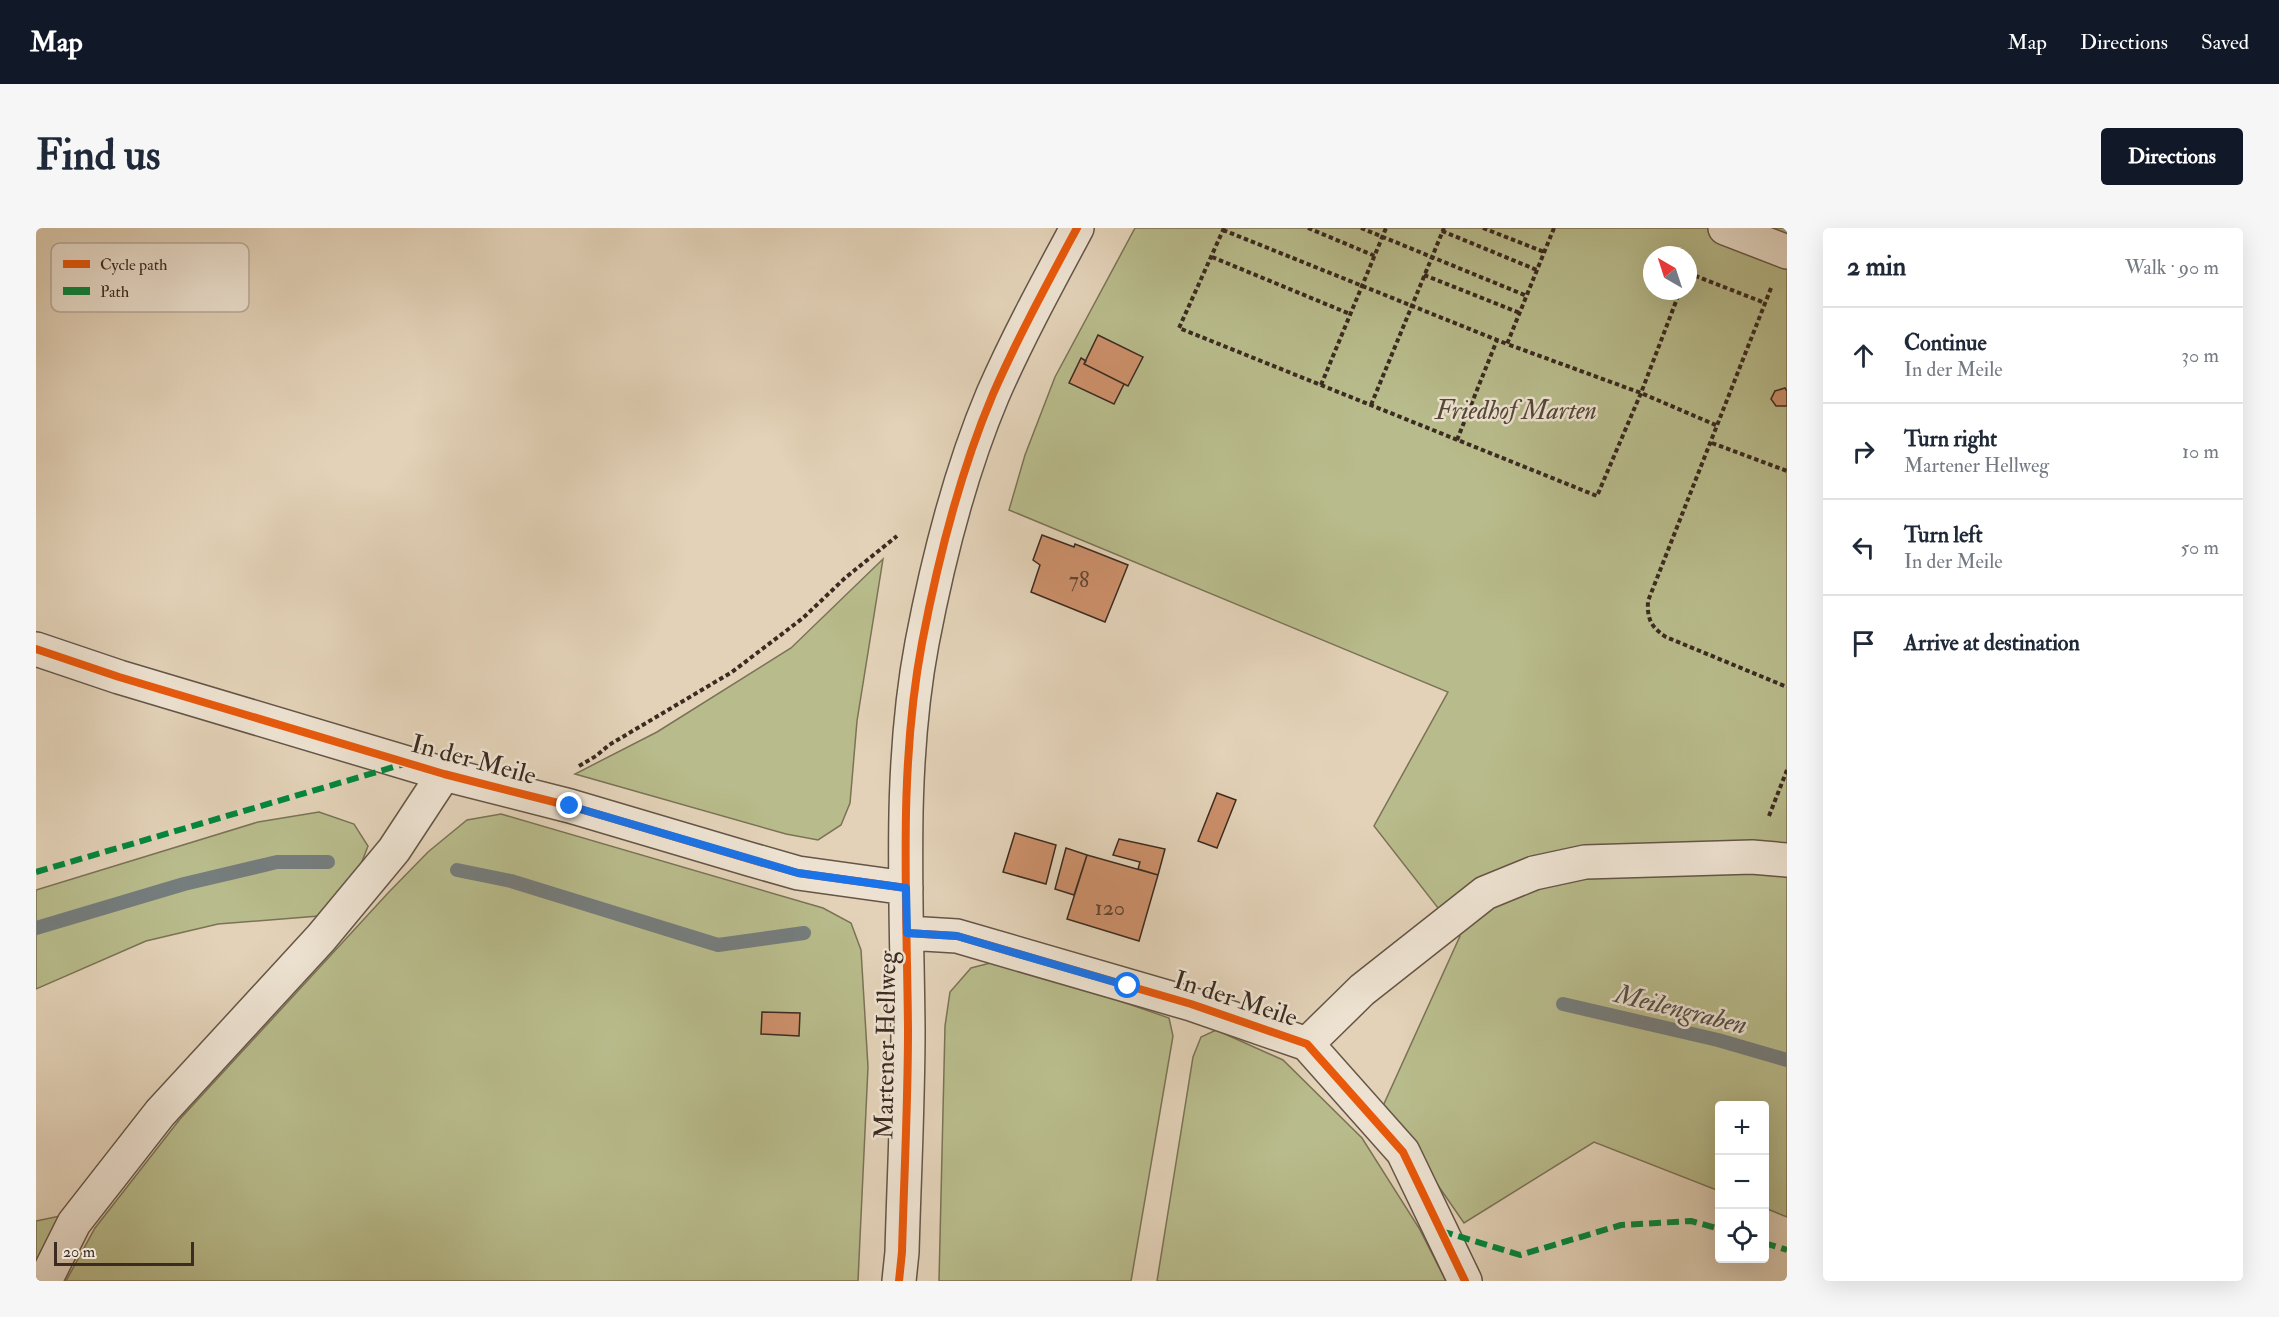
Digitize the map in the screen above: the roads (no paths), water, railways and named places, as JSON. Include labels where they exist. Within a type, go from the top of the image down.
[{"type":"street","name":"Martener Hellweg","points":[[899,1281],[902,1252],[908,1045],[906,888],[908,783],[912,712],[922,645],[940,560],[966,468],[993,395],[1028,320],[1077,228]]},
{"type":"street","points":[[1725,228],[1786,251]]},
{"type":"street","name":"In der Meile","points":[[36,649],[118,677],[444,774],[570,806],[798,873],[906,888]]},
{"type":"street","points":[[45,1281],[75,1223],[153,1122],[321,938],[394,850],[444,774]]},
{"type":"street","points":[[1307,1044],[1362,990],[1485,893],[1534,873],[1586,862],[1752,857],[1787,860]]},
{"type":"street","name":"In der Meile","points":[[907,933],[957,936],[1191,1004],[1307,1044],[1403,1152],[1465,1281]]},
{"type":"waterway","points":[[36,928],[184,884],[277,862],[328,862]]},
{"type":"waterway","points":[[457,870],[511,881],[718,945],[804,933]]},
{"type":"waterway","name":"Meilengraben","points":[[1563,1004],[1718,1040],[1787,1060]]},
{"type":"park label","name":"Friedhof Marten","points":[[1516,410]]}]
